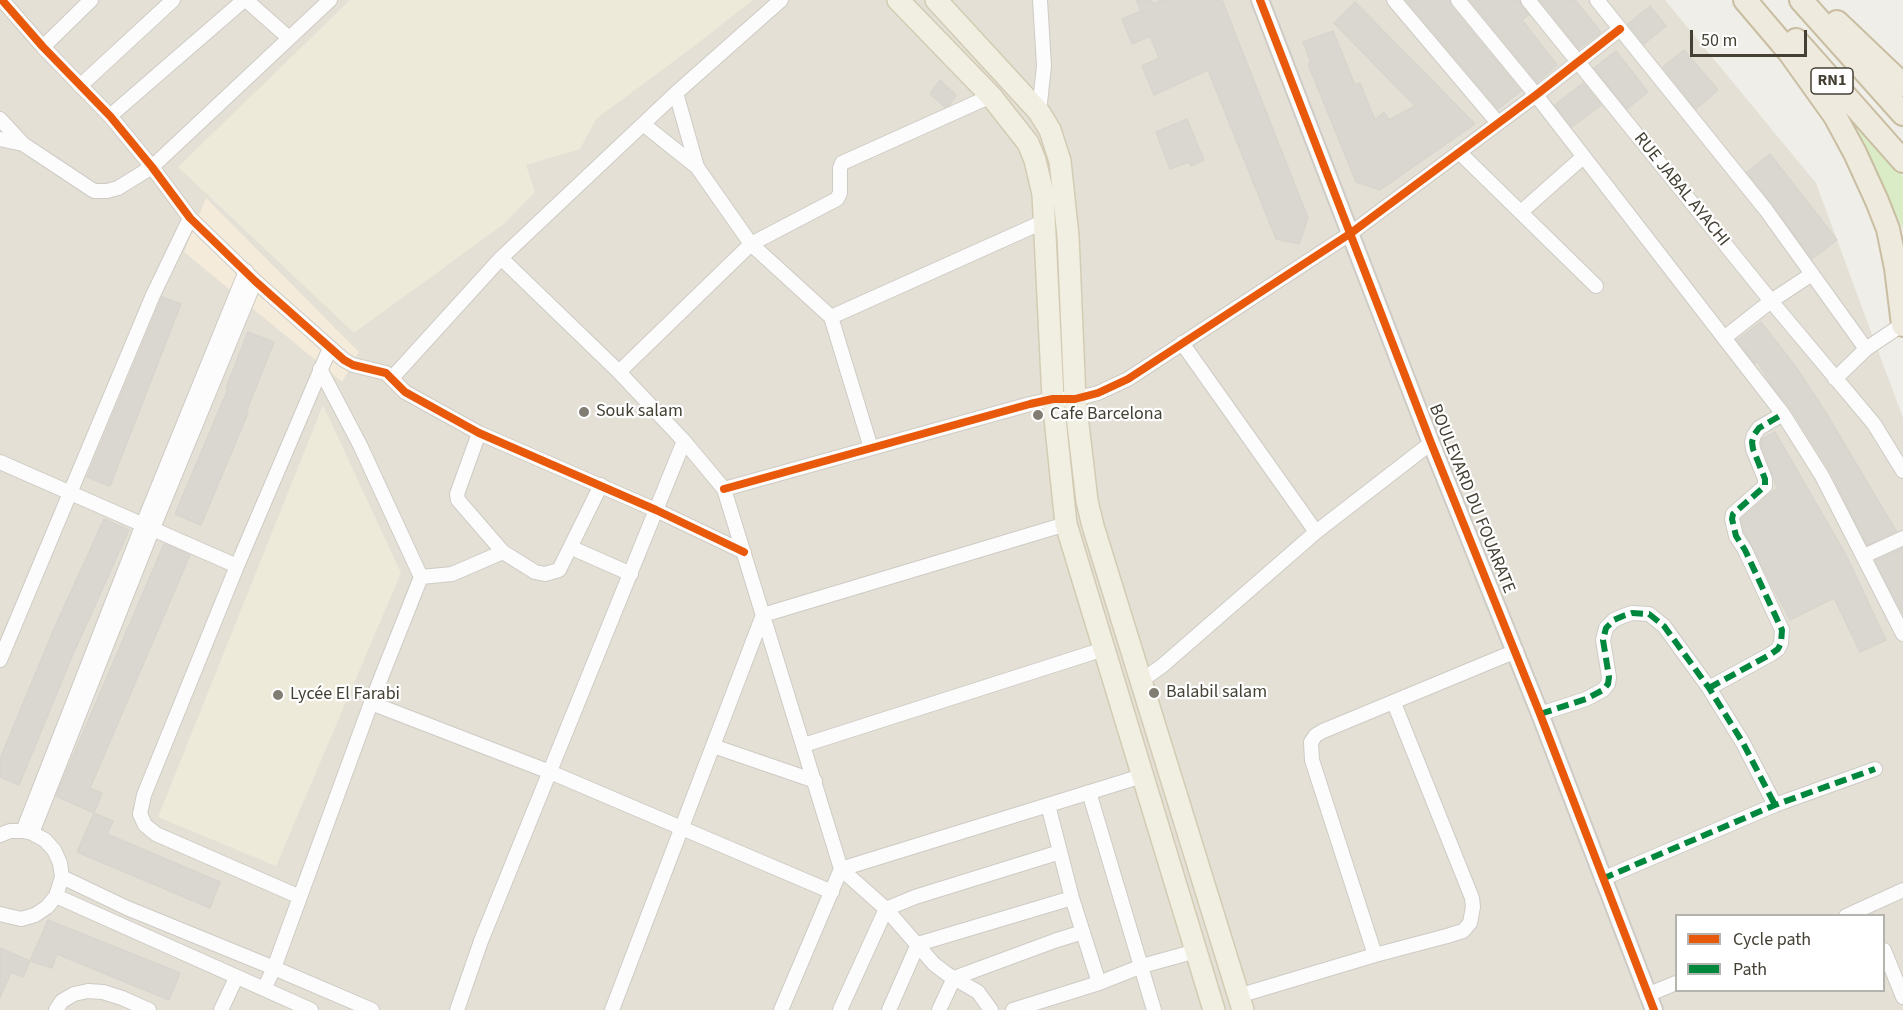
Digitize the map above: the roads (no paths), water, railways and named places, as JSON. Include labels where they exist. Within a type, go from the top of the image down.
[{"type":"highway","points":[[1745,0],[1790,53],[1835,116],[1855,153],[1888,229],[1896,268],[1903,325]]},
{"type":"highway","name":"RN1","points":[[1762,0],[1903,161]]},
{"type":"highway","name":"RN1","points":[[1801,0],[1903,114]]},
{"type":"highway","points":[[1814,0],[1903,85]]},
{"type":"main road","points":[[898,0],[991,96],[1029,143],[1040,177],[1045,221],[1053,399],[1066,524],[1214,1010]]},
{"type":"main road","points":[[936,0],[1039,112],[1050,130],[1060,161],[1068,236],[1075,399],[1090,518],[1241,1003]]},
{"type":"street","points":[[2,0],[43,47],[110,116],[190,218],[330,348],[353,365],[376,369],[392,378],[405,392],[479,433],[601,485],[744,552]]},
{"type":"street","points":[[43,47],[91,0]]},
{"type":"street","points":[[80,86],[173,0]]},
{"type":"street","points":[[110,116],[245,0],[289,38]]},
{"type":"street","points":[[392,378],[501,258],[676,93],[781,0]]},
{"type":"street","points":[[1039,112],[1044,66],[1040,0]]},
{"type":"street","name":"BOULEVARD DU FOUARATE","points":[[1260,0],[1431,443],[1516,651],[1650,1002]]},
{"type":"street","points":[[1394,0],[1498,123]]},
{"type":"street","points":[[1458,0],[1536,95],[1783,414],[1822,476],[1903,634]]},
{"type":"street","name":"RUE JABAL AYACHI","points":[[1528,0],[1771,301],[1874,424],[1903,471]]},
{"type":"street","points":[[1597,0],[1766,210],[1866,349]]},
{"type":"street","points":[[0,119],[23,144],[94,191],[118,188],[152,167],[327,1]]},
{"type":"street","points":[[724,489],[1053,399],[1075,399],[1098,393],[1128,379],[1351,233],[1536,95],[1620,29]]},
{"type":"street","points":[[676,93],[697,167]]},
{"type":"street","points":[[619,372],[751,244],[837,199],[840,193],[842,163],[991,96]]},
{"type":"street","points":[[643,124],[697,167],[751,244],[831,318],[871,448]]},
{"type":"street","points":[[0,139],[23,144]]},
{"type":"street","points":[[1459,152],[1596,286]]},
{"type":"street","points":[[1521,212],[1583,158]]},
{"type":"street","points":[[0,660],[72,493],[153,295],[190,218]]},
{"type":"street","points":[[831,318],[1045,221]]},
{"type":"street","points":[[501,258],[619,372],[684,441],[724,489],[841,869],[886,909],[934,964],[978,992],[990,1009]]},
{"type":"street","points":[[1724,338],[1771,301],[1812,274]]},
{"type":"street","points":[[28,832],[148,526],[250,276]]},
{"type":"street","points":[[1835,379],[1866,349],[1903,325]]},
{"type":"street","points":[[1182,343],[1316,532]]},
{"type":"street","points":[[300,897],[156,834],[145,825],[140,814],[144,795],[237,566],[330,348]]},
{"type":"street","points":[[264,989],[274,968],[371,703],[421,577],[360,446],[320,369]]},
{"type":"street","points":[[1709,688],[1771,654],[1778,649],[1781,643],[1782,630],[1745,550],[1736,536],[1732,519],[1733,514],[1765,486],[1765,479],[1753,449],[1754,435],[1760,428],[1783,414]]},
{"type":"street","points":[[479,433],[457,494],[458,500],[503,552],[535,572],[545,574],[559,570],[572,548],[601,485]]},
{"type":"street","points":[[457,1010],[481,941],[684,441]]},
{"type":"street","points":[[1142,680],[1162,666],[1316,532],[1431,443]]},
{"type":"street","points":[[0,462],[237,566]]},
{"type":"street","points":[[763,615],[1066,524]]},
{"type":"street","points":[[1864,556],[1903,538]]},
{"type":"street","points":[[572,548],[631,574]]},
{"type":"street","points":[[421,577],[452,574],[503,552]]},
{"type":"street","points":[[1540,714],[1586,699],[1603,690],[1608,684],[1609,677],[1603,640],[1604,632],[1614,620],[1632,613],[1645,613],[1657,618],[1709,688],[1743,742],[1775,805]]},
{"type":"street","points":[[612,1010],[763,615]]},
{"type":"street","points":[[804,745],[1104,649]]},
{"type":"street","points":[[1375,955],[1310,751],[1311,742],[1323,731],[1516,651]]},
{"type":"street","points":[[1241,1003],[1375,955],[1463,931],[1470,923],[1472,898],[1394,702]]},
{"type":"street","points":[[371,703],[550,772],[832,892]]},
{"type":"street","points":[[713,746],[815,781]]},
{"type":"street","points":[[1602,879],[1775,805],[1875,769]]},
{"type":"street","points":[[841,869],[1142,776]]},
{"type":"street","points":[[1089,792],[1154,1010]]},
{"type":"street","points":[[1048,805],[1072,898],[1099,983]]},
{"type":"street","points":[[0,835],[10,831],[28,832],[45,840],[54,850],[60,863],[62,877],[56,896],[47,907],[35,915],[21,919],[0,914]]},
{"type":"street","points":[[840,1010],[886,909],[915,897],[1060,852]]},
{"type":"street","points":[[781,1010],[841,869]]},
{"type":"street","points":[[62,877],[127,908],[372,1010]]},
{"type":"street","points":[[1850,914],[1867,911],[1903,890]]},
{"type":"street","points":[[56,896],[312,1010]]},
{"type":"street","points":[[889,1010],[918,944],[1072,898]]},
{"type":"street","points":[[939,1010],[954,978],[1083,932]]},
{"type":"street","points":[[1012,1010],[1099,983],[1142,966],[1196,951]]},
{"type":"street","points":[[1885,952],[1899,977],[1903,997]]},
{"type":"street","points":[[221,1010],[236,978]]},
{"type":"street","points":[[1650,1002],[1675,984]]},
{"type":"street","points":[[56,1010],[62,1001],[75,994],[88,991],[103,992],[149,1010]]},
{"type":"place","name":"Souk salam","points":[[584,412]]},
{"type":"place","name":"Cafe Barcelona","points":[[1038,415]]},
{"type":"place","name":"Balabil salam","points":[[1154,693]]},
{"type":"place","name":"Lycée El Farabi","points":[[278,695]]}]
